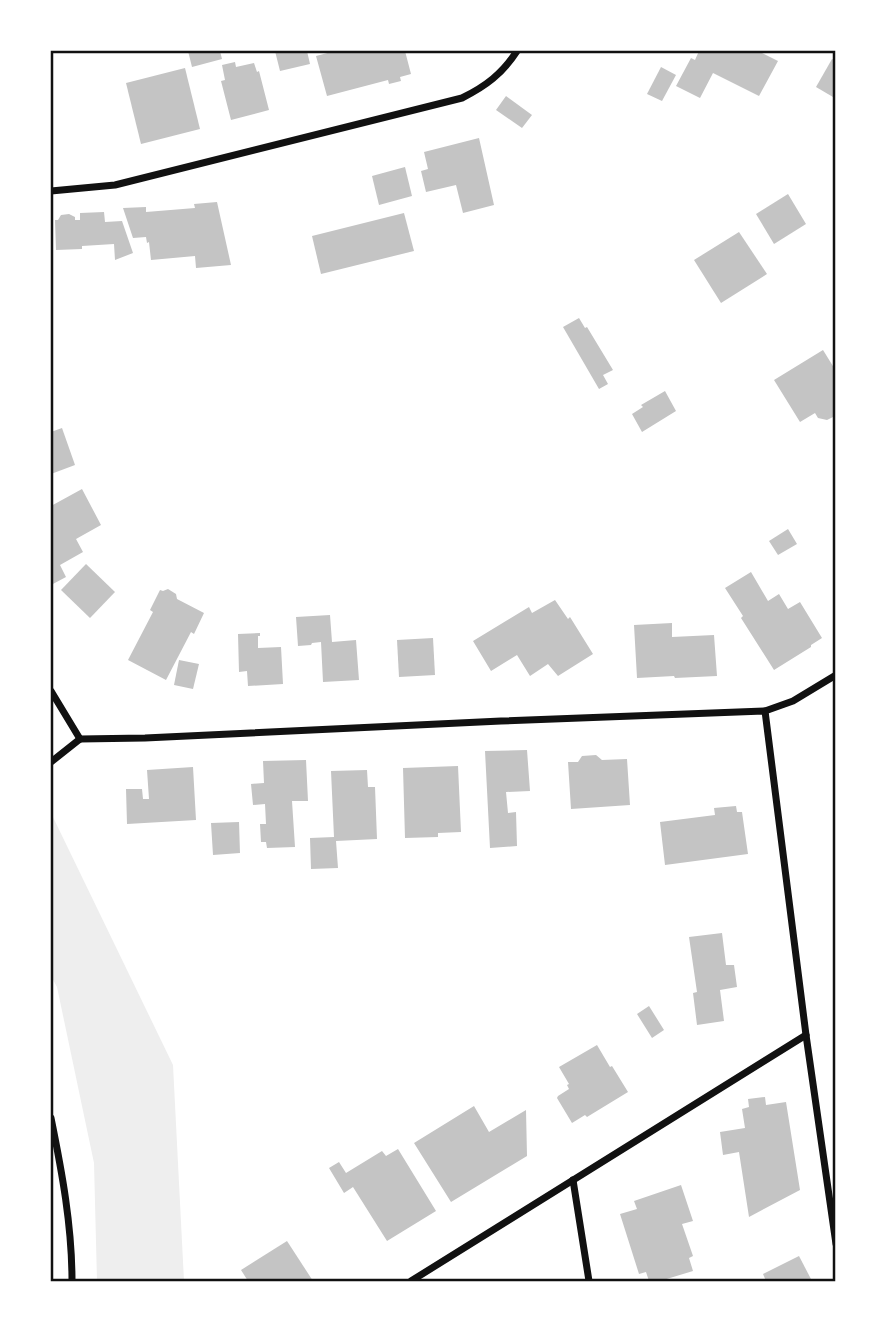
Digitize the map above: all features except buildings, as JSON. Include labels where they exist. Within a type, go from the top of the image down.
[{"type":"street","points":[[51,191],[116,185],[462,98],[481,88],[501,72],[517,51]]},
{"type":"street","points":[[51,762],[79,739],[765,711],[793,701],[836,675]]},
{"type":"street","points":[[51,691],[79,739]]},
{"type":"street","points":[[765,711],[806,1035],[836,1244]]},
{"type":"street","points":[[411,1281],[806,1035]]},
{"type":"street","points":[[51,1118],[62,1172],[72,1254],[72,1281]]},
{"type":"street","points":[[573,1180],[589,1281]]},
{"type":"shaded area","points":[[51,813],[173,1065],[184,1281],[97,1281],[94,1163],[57,987],[51,976]]}]
